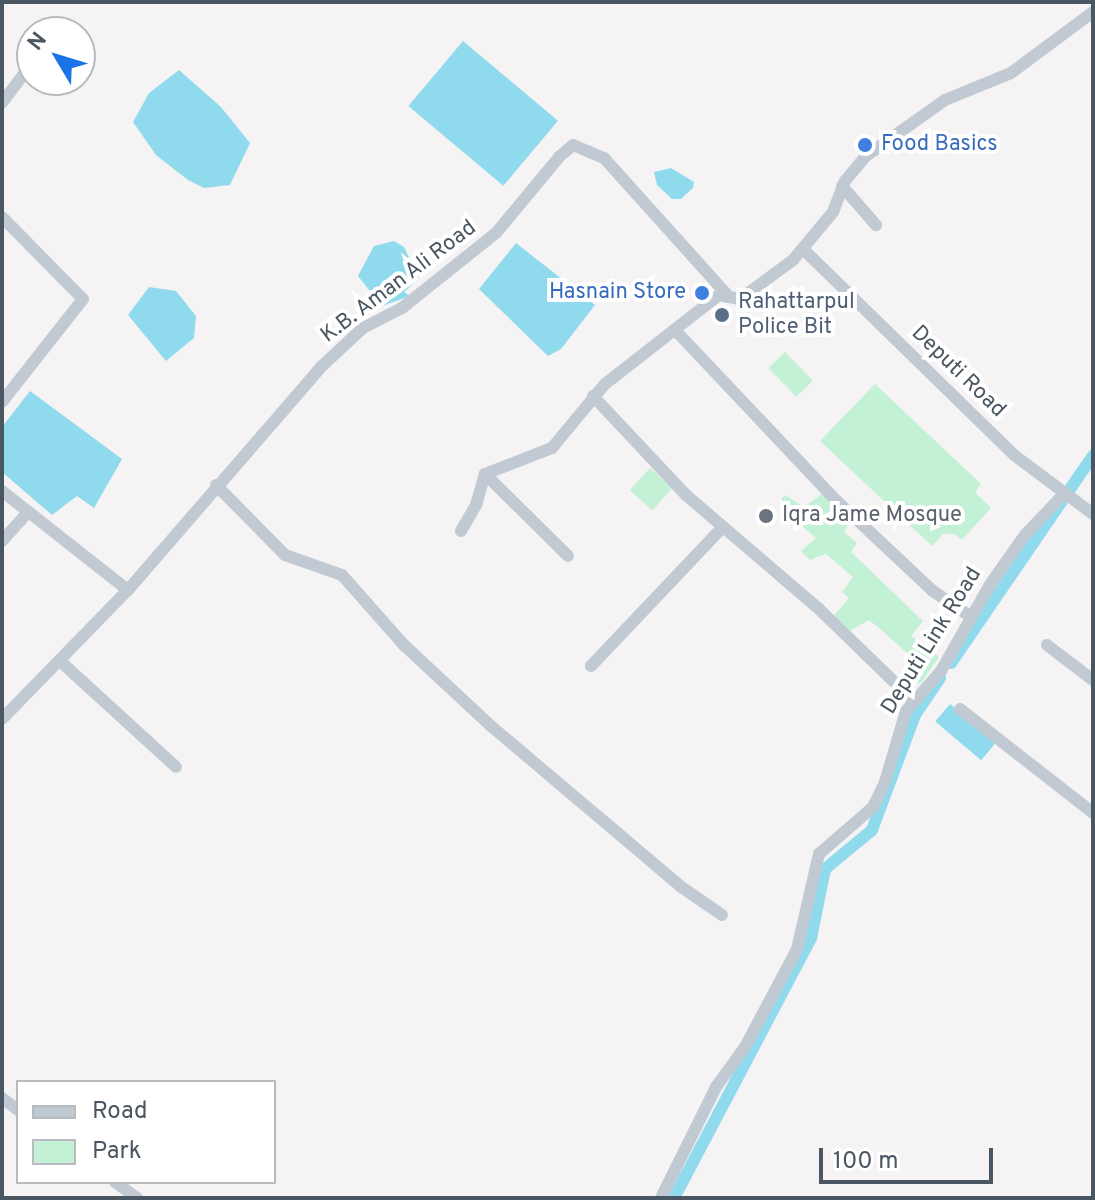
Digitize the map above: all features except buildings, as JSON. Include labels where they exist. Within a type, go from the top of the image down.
[{"type":"street","points":[[485,474],[552,448],[593,396],[719,295],[740,299],[757,289],[803,249],[833,212],[842,186],[866,156],[962,91],[1011,73],[1093,12]]},
{"type":"street","points":[[2,103],[16,84]]},
{"type":"street","name":"K.B. Aman Ali Road","points":[[2,719],[128,590],[321,367],[363,328],[402,308],[496,233],[560,156],[573,145],[604,158],[729,297]]},
{"type":"street","points":[[842,186],[876,225]]},
{"type":"street","points":[[2,217],[83,299],[2,402]]},
{"type":"street","name":"Deputi Road","points":[[803,249],[1014,455],[1093,514]]},
{"type":"street","points":[[675,330],[818,482],[918,577],[971,617]]},
{"type":"street","points":[[593,396],[686,495],[819,609],[911,698]]},
{"type":"street","points":[[461,531],[476,505],[485,474]]},
{"type":"street","points":[[485,474],[568,556]]},
{"type":"street","points":[[216,485],[285,555],[342,575],[404,645],[491,726],[680,886],[722,915]]},
{"type":"street","points":[[2,491],[128,590]]},
{"type":"street","name":"Deputi Link Road","points":[[661,1198],[716,1087],[745,1047],[797,949],[819,854],[873,807],[885,782],[906,711],[941,671],[971,617],[1025,535],[1065,493]]},
{"type":"street","points":[[2,541],[27,513]]},
{"type":"street","points":[[591,666],[723,527]]},
{"type":"street","points":[[1047,645],[1093,680]]},
{"type":"street","points":[[60,661],[176,767]]},
{"type":"street","points":[[960,709],[1093,813]]},
{"type":"street","points":[[118,1184],[137,1198]]},
{"type":"green space","points":[[785,352],[813,381],[796,397],[768,368]]},
{"type":"green space","points":[[875,384],[981,484],[975,492],[991,508],[962,540],[955,534],[943,534],[932,546],[820,441]]},
{"type":"green space","points":[[650,468],[672,488],[652,510],[630,490]]},
{"type":"green space","points":[[823,493],[851,519],[844,532],[857,543],[851,552],[923,621],[911,636],[939,657],[920,684],[909,676],[918,663],[878,627],[869,620],[850,631],[834,615],[849,598],[842,592],[853,577],[826,554],[810,560],[801,551],[816,538],[791,517],[794,513],[781,499],[785,495],[804,507]]},
{"type":"water","points":[[463,41],[558,121],[503,186],[408,106]]},
{"type":"water","points":[[179,70],[221,107],[250,143],[230,185],[204,188],[188,180],[156,155],[133,122],[149,93]]},
{"type":"water","points":[[671,168],[694,182],[693,188],[681,199],[672,199],[657,185],[654,172]]},
{"type":"water","points":[[394,241],[404,247],[419,278],[404,292],[410,296],[382,306],[358,276],[374,246]]},
{"type":"water","points":[[516,243],[595,305],[561,349],[548,356],[479,289]]},
{"type":"water","points":[[149,287],[176,291],[196,316],[194,338],[166,361],[128,315]]},
{"type":"water","points":[[30,391],[122,459],[94,508],[77,496],[52,515],[2,472],[2,427]]},
{"type":"water","points":[[950,704],[996,743],[981,760],[935,722]]},
{"type":"waterway","points":[[951,663],[1093,456]]},
{"type":"waterway","points":[[674,1198],[811,938],[825,869],[872,830],[915,715],[940,678]]},
{"type":"place","name":"Food Basics","points":[[865,145]]},
{"type":"place","name":"Hasnain Store","points":[[702,293]]},
{"type":"place","name":"Rahattarpul Police Bit","points":[[722,315]]},
{"type":"place","name":"Iqra Jame Mosque","points":[[766,516]]}]
